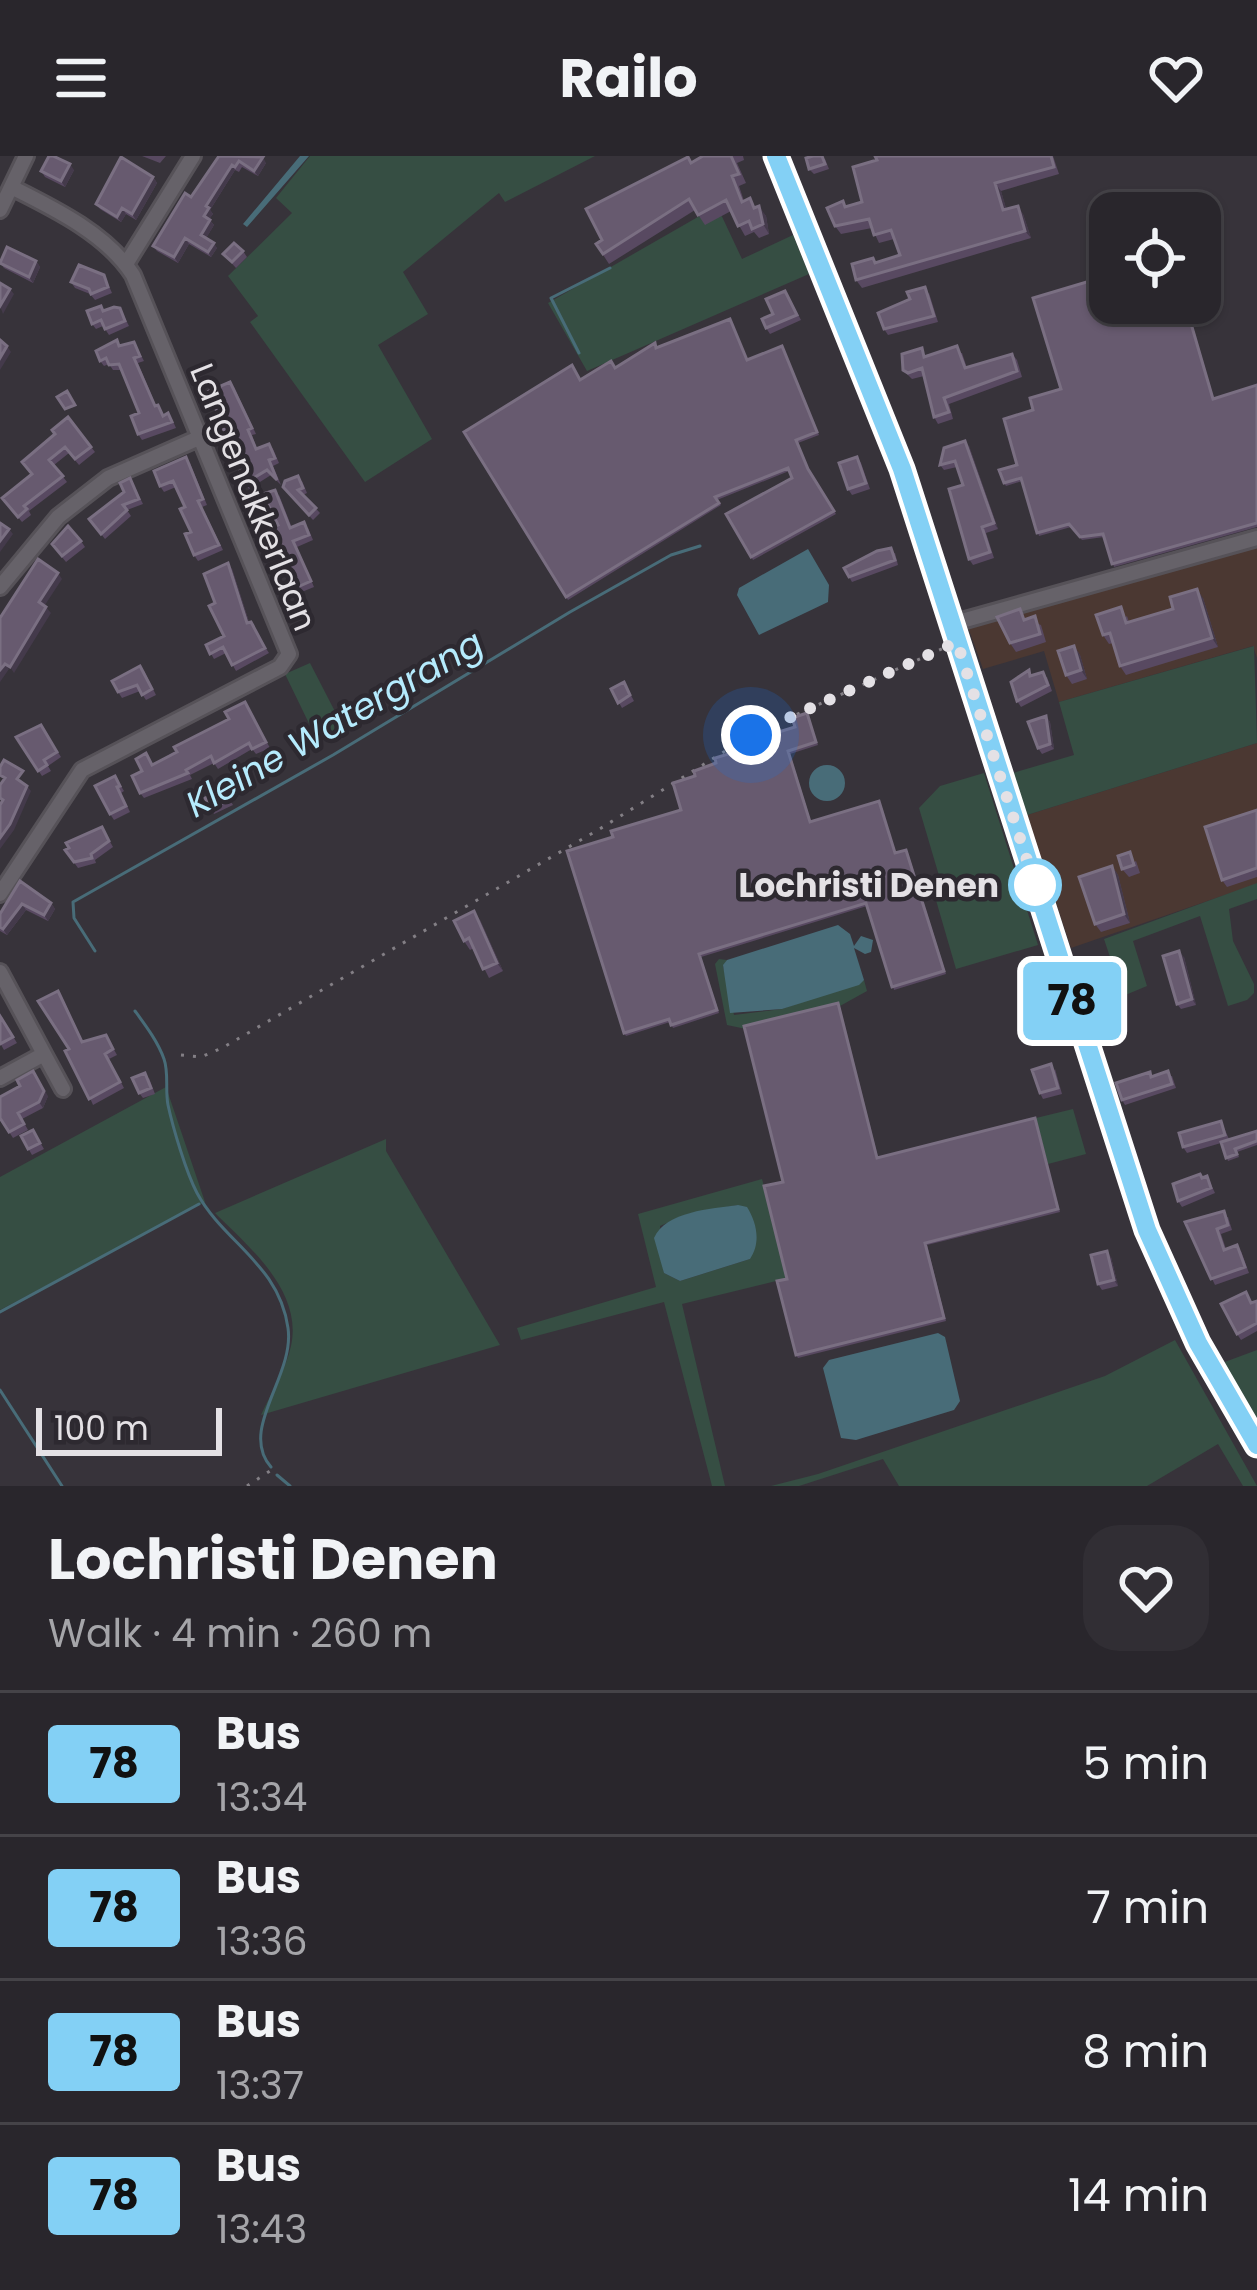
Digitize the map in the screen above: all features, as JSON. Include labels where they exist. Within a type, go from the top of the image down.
[{"type":"main road","points":[[776,156],[872,389],[1147,1230],[1198,1343],[1257,1445]]},
{"type":"street","points":[[0,210],[26,156]]},
{"type":"street","points":[[126,264],[193,156]]},
{"type":"street","name":"Langenakkerlaan","points":[[0,894],[78,773],[280,667],[287,659],[286,642],[126,264],[48,206],[11,187]]},
{"type":"street","points":[[0,587],[58,517],[108,478],[201,436]]},
{"type":"street","points":[[951,624],[1257,538]]},
{"type":"street","points":[[0,972],[63,1088]]},
{"type":"street","points":[[0,1078],[44,1054]]},
{"type":"path","points":[[181,1055],[201,1057],[222,1048],[598,830],[751,735],[957,642]]},
{"type":"path","points":[[247,1486],[275,1467]]},
{"type":"shaded area","points":[[1257,530],[1257,658],[1253,646],[1059,702],[1044,651],[983,669],[964,616]]},
{"type":"shaded area","points":[[1257,743],[1257,884],[1071,948],[1027,815]]},
{"type":"green space","points":[[310,156],[595,156],[505,202],[499,193],[403,272],[428,314],[378,345],[432,439],[365,482],[250,322],[258,316],[228,276],[292,213],[276,198]]},
{"type":"green space","points":[[717,206],[742,259],[793,235],[809,274],[587,371],[548,303]]},
{"type":"green space","points":[[1254,646],[1257,743],[1027,815],[1013,773],[1074,755],[1059,702]]},
{"type":"green space","points":[[310,663],[343,727],[317,740],[285,674]]},
{"type":"green space","points":[[984,773],[1038,945],[956,969],[931,883],[940,879],[919,808],[940,786]]},
{"type":"green space","points":[[1257,883],[1257,899],[1229,909],[1233,941],[1254,984],[1254,993],[1247,1000],[1228,1006],[1200,916],[1133,941],[1147,986],[1123,996],[1104,939]]},
{"type":"green space","points":[[727,960],[723,966],[734,1015],[782,1009],[864,980],[867,991],[840,1006],[746,1029],[727,1025],[715,964]]},
{"type":"green space","points":[[166,1087],[205,1202],[0,1310],[0,1177]]},
{"type":"green space","points":[[1073,1109],[1086,1154],[1048,1164],[1036,1118]]},
{"type":"green space","points":[[386,1139],[386,1151],[500,1345],[261,1415],[291,1346],[289,1307],[270,1272],[215,1213]]},
{"type":"green space","points":[[762,1179],[788,1278],[682,1304],[725,1486],[712,1486],[664,1302],[521,1340],[517,1328],[656,1287],[638,1214]],"holes":[[[738,1205],[750,1259],[680,1281],[664,1273],[660,1226],[688,1214]]]},
{"type":"green space","points":[[1175,1340],[1257,1486],[1243,1486],[1218,1444],[1147,1486],[899,1486],[883,1459],[799,1486],[771,1486],[1105,1376]]},
{"type":"green space","points":[[1257,1350],[1257,1421],[1255,1421],[1222,1363]]},
{"type":"water","points":[[300,156],[309,156],[247,227],[243,224]]},
{"type":"water","points":[[808,549],[829,585],[828,602],[759,635],[737,595],[739,588]]},
{"type":"water","points":[[827,765],[840,770],[845,783],[840,796],[827,801],[814,796],[809,783],[814,770]]},
{"type":"water","points":[[838,925],[850,934],[854,946],[861,936],[873,940],[871,952],[854,948],[864,980],[859,985],[782,1009],[730,1013],[723,965],[727,960]]},
{"type":"water","points":[[747,1207],[755,1226],[757,1240],[750,1259],[680,1281],[664,1273],[654,1238],[660,1229],[690,1213]]},
{"type":"water","points":[[938,1333],[945,1337],[960,1401],[954,1410],[856,1440],[841,1438],[823,1368],[829,1360]]},
{"type":"building","points":[[49,156],[70,164],[61,181],[41,171]]},
{"type":"building","points":[[219,156],[263,157],[254,171],[239,161],[232,165],[206,206],[204,216],[210,220],[201,235],[214,243],[208,252],[185,238],[174,257],[153,246],[185,193],[191,197]]},
{"type":"building","points":[[703,156],[731,156],[739,174],[732,176],[742,202],[750,198],[754,208],[759,206],[763,224],[752,229],[749,221],[738,226],[726,200],[698,215],[689,199],[603,254],[596,244],[602,240],[586,209],[688,157],[691,163]]},
{"type":"building","points":[[822,156],[825,164],[809,169],[806,158]]},
{"type":"building","points":[[875,156],[1051,156],[1054,167],[995,183],[1003,210],[1018,206],[1025,231],[856,280],[852,264],[900,255],[891,230],[874,235],[869,219],[835,226],[827,208],[843,201],[845,207],[862,202],[853,167],[877,160]]},
{"type":"building","points":[[121,157],[153,177],[132,214],[122,208],[117,217],[96,204]]},
{"type":"building","points":[[234,243],[243,251],[232,262],[223,254]]},
{"type":"building","points":[[7,247],[36,261],[29,277],[0,263]]},
{"type":"building","points":[[79,265],[104,275],[108,287],[91,294],[71,282]]},
{"type":"building","points":[[1089,281],[1089,324],[1191,324],[1213,399],[1257,385],[1257,523],[1112,564],[1103,534],[1080,537],[1069,524],[1037,533],[1021,478],[1004,483],[999,470],[1017,465],[1004,419],[1033,410],[1030,398],[1061,389],[1033,298]]},
{"type":"building","points":[[0,283],[10,289],[0,306]]},
{"type":"building","points":[[925,287],[934,316],[884,329],[878,313],[910,299],[907,292]]},
{"type":"building","points":[[785,291],[797,315],[766,328],[762,319],[773,314],[766,299]]},
{"type":"building","points":[[101,306],[103,311],[120,308],[125,321],[105,329],[101,320],[92,324],[87,311]]},
{"type":"building","points":[[730,319],[747,360],[782,346],[817,432],[796,440],[834,511],[751,557],[726,514],[792,478],[788,468],[715,497],[719,503],[566,597],[464,432],[572,365],[580,380],[611,361],[615,368],[655,343],[656,348]]},
{"type":"building","points":[[117,340],[119,346],[134,342],[140,356],[134,358],[155,406],[163,416],[168,413],[172,422],[138,434],[131,416],[139,413],[119,364],[109,365],[106,358],[100,361],[96,351]]},
{"type":"building","points":[[957,346],[965,368],[1012,354],[1017,371],[944,398],[949,412],[934,417],[922,368],[903,370],[902,354],[922,348],[924,357]]},
{"type":"building","points":[[230,382],[252,428],[248,430],[256,449],[269,444],[277,480],[267,470],[245,483],[240,471],[248,468],[239,442],[230,446],[209,391]]},
{"type":"building","points":[[67,391],[75,405],[65,409],[57,397]]},
{"type":"building","points":[[68,417],[91,447],[75,459],[65,447],[49,460],[63,476],[24,506],[27,509],[18,517],[2,498],[32,474],[22,462]]},
{"type":"building","points":[[965,441],[994,523],[982,527],[990,552],[969,559],[949,489],[963,485],[955,461],[940,465],[944,448]]},
{"type":"building","points":[[186,457],[203,499],[198,501],[219,545],[194,555],[185,534],[191,532],[180,509],[185,507],[173,481],[160,486],[154,471]]},
{"type":"building","points":[[857,457],[866,483],[848,489],[839,463]]},
{"type":"building","points":[[298,476],[303,488],[298,490],[316,508],[309,515],[283,487],[285,481]]},
{"type":"building","points":[[130,478],[139,499],[123,505],[127,510],[101,534],[89,519],[124,492],[120,483]]},
{"type":"building","points":[[275,490],[290,528],[304,522],[309,535],[293,541],[311,581],[293,589],[273,527],[278,525],[263,494]]},
{"type":"building","points":[[68,526],[81,541],[62,556],[52,544]]},
{"type":"building","points":[[891,548],[895,560],[849,577],[844,568],[877,551]]},
{"type":"building","points":[[38,559],[58,573],[39,602],[46,607],[10,667],[5,664],[0,670],[0,618]]},
{"type":"building","points":[[228,563],[247,623],[251,622],[265,648],[232,665],[223,647],[210,654],[206,645],[224,636],[209,606],[215,603],[204,574]]},
{"type":"building","points":[[1197,589],[1212,638],[1120,666],[1110,633],[1103,635],[1096,615],[1121,607],[1126,623],[1173,609],[1170,597]]},
{"type":"building","points":[[1020,609],[1024,620],[1035,616],[1040,634],[1010,643],[997,617]]},
{"type":"building","points":[[1074,646],[1081,670],[1066,675],[1058,651]]},
{"type":"building","points":[[140,666],[152,689],[142,695],[137,685],[118,692],[112,681]]},
{"type":"building","points":[[1029,670],[1030,676],[1043,672],[1048,685],[1017,701],[1011,682]]},
{"type":"building","points":[[624,682],[630,695],[618,703],[611,689]]},
{"type":"building","points":[[245,702],[266,742],[252,749],[249,743],[214,763],[211,756],[186,770],[188,773],[140,793],[132,776],[142,771],[136,759],[146,753],[152,765],[177,752],[174,747],[229,719],[225,712]]},
{"type":"building","points":[[807,713],[816,742],[788,751],[810,822],[879,801],[895,853],[906,850],[944,971],[892,987],[866,903],[699,954],[717,1010],[624,1033],[567,851],[613,837],[611,831],[681,810],[673,783],[695,776],[694,771],[716,763],[715,758],[738,751],[736,745],[795,727],[792,718]]},
{"type":"building","points":[[1046,716],[1050,744],[1038,748],[1028,722]]},
{"type":"building","points":[[41,725],[57,752],[38,771],[16,737]]},
{"type":"building","points":[[4,760],[23,771],[17,779],[27,786],[0,838],[0,785],[5,778],[0,767]]},
{"type":"building","points":[[115,776],[126,806],[110,814],[95,786]]},
{"type":"building","points":[[225,791],[229,800],[211,808],[205,798]]},
{"type":"building","points":[[1257,810],[1257,868],[1222,880],[1205,827]]},
{"type":"building","points":[[102,827],[109,841],[92,858],[74,862],[65,850],[69,848],[66,843]]},
{"type":"building","points":[[1130,852],[1134,865],[1122,869],[1118,856]]},
{"type":"building","points":[[1112,866],[1124,914],[1095,924],[1079,877]]},
{"type":"building","points":[[20,881],[51,903],[44,915],[22,904],[3,929],[0,914]]},
{"type":"building","points":[[474,911],[497,963],[483,969],[469,938],[464,941],[454,921]]},
{"type":"building","points":[[1179,951],[1192,999],[1177,1004],[1163,956]]},
{"type":"building","points":[[58,991],[82,1042],[106,1035],[113,1049],[105,1054],[120,1082],[89,1099],[65,1051],[69,1049],[38,1001]]},
{"type":"building","points":[[838,1003],[877,1158],[1035,1118],[1058,1209],[925,1243],[944,1318],[796,1355],[777,1281],[787,1279],[764,1186],[783,1182],[744,1026]]},
{"type":"building","points":[[0,1016],[13,1037],[0,1044]]},
{"type":"building","points":[[1051,1064],[1058,1088],[1040,1093],[1032,1070]]},
{"type":"building","points":[[33,1071],[44,1091],[39,1102],[18,1113],[24,1124],[9,1132],[0,1118],[0,1097],[20,1086],[17,1080]]},
{"type":"building","points":[[1168,1071],[1172,1084],[1122,1100],[1116,1083]]},
{"type":"building","points":[[145,1073],[151,1088],[139,1093],[132,1078]]},
{"type":"building","points":[[1221,1121],[1225,1135],[1183,1147],[1179,1133]]},
{"type":"building","points":[[33,1130],[40,1143],[28,1149],[21,1136]]},
{"type":"building","points":[[1257,1131],[1257,1141],[1226,1158],[1221,1142]]},
{"type":"building","points":[[1207,1176],[1211,1188],[1178,1201],[1173,1184]]},
{"type":"building","points":[[1224,1211],[1228,1225],[1217,1229],[1224,1250],[1237,1245],[1245,1267],[1211,1279],[1185,1222]]},
{"type":"building","points":[[1107,1251],[1114,1280],[1098,1284],[1091,1255]]},
{"type":"building","points":[[1246,1292],[1251,1303],[1257,1301],[1257,1323],[1237,1334],[1221,1304]]},
{"type":"waterway","name":"Kleine Watergrang","points":[[579,353],[551,298],[610,268]]},
{"type":"waterway","name":"Kleine Watergrang","points":[[95,951],[74,918],[73,902],[333,755],[570,612],[671,555],[700,546]]},
{"type":"waterway","name":"Kleine Watergrang","points":[[135,1011],[164,1059],[170,1115],[197,1193],[262,1270],[283,1306],[288,1346],[261,1436],[271,1467]]},
{"type":"waterway","points":[[0,1312],[199,1204]]},
{"type":"waterway","points":[[0,1390],[62,1486]]},
{"type":"waterway","name":"Kleine Watergrang","points":[[277,1475],[290,1486]]},
{"type":"bus line","name":"78","points":[[776,156],[902,469],[1147,1230],[1198,1343],[1257,1445]]},
{"type":"place","name":"Lochristi Denen","points":[[1035,885]]},
{"type":"route","points":[[751,735],[957,642],[1035,885]]}]
